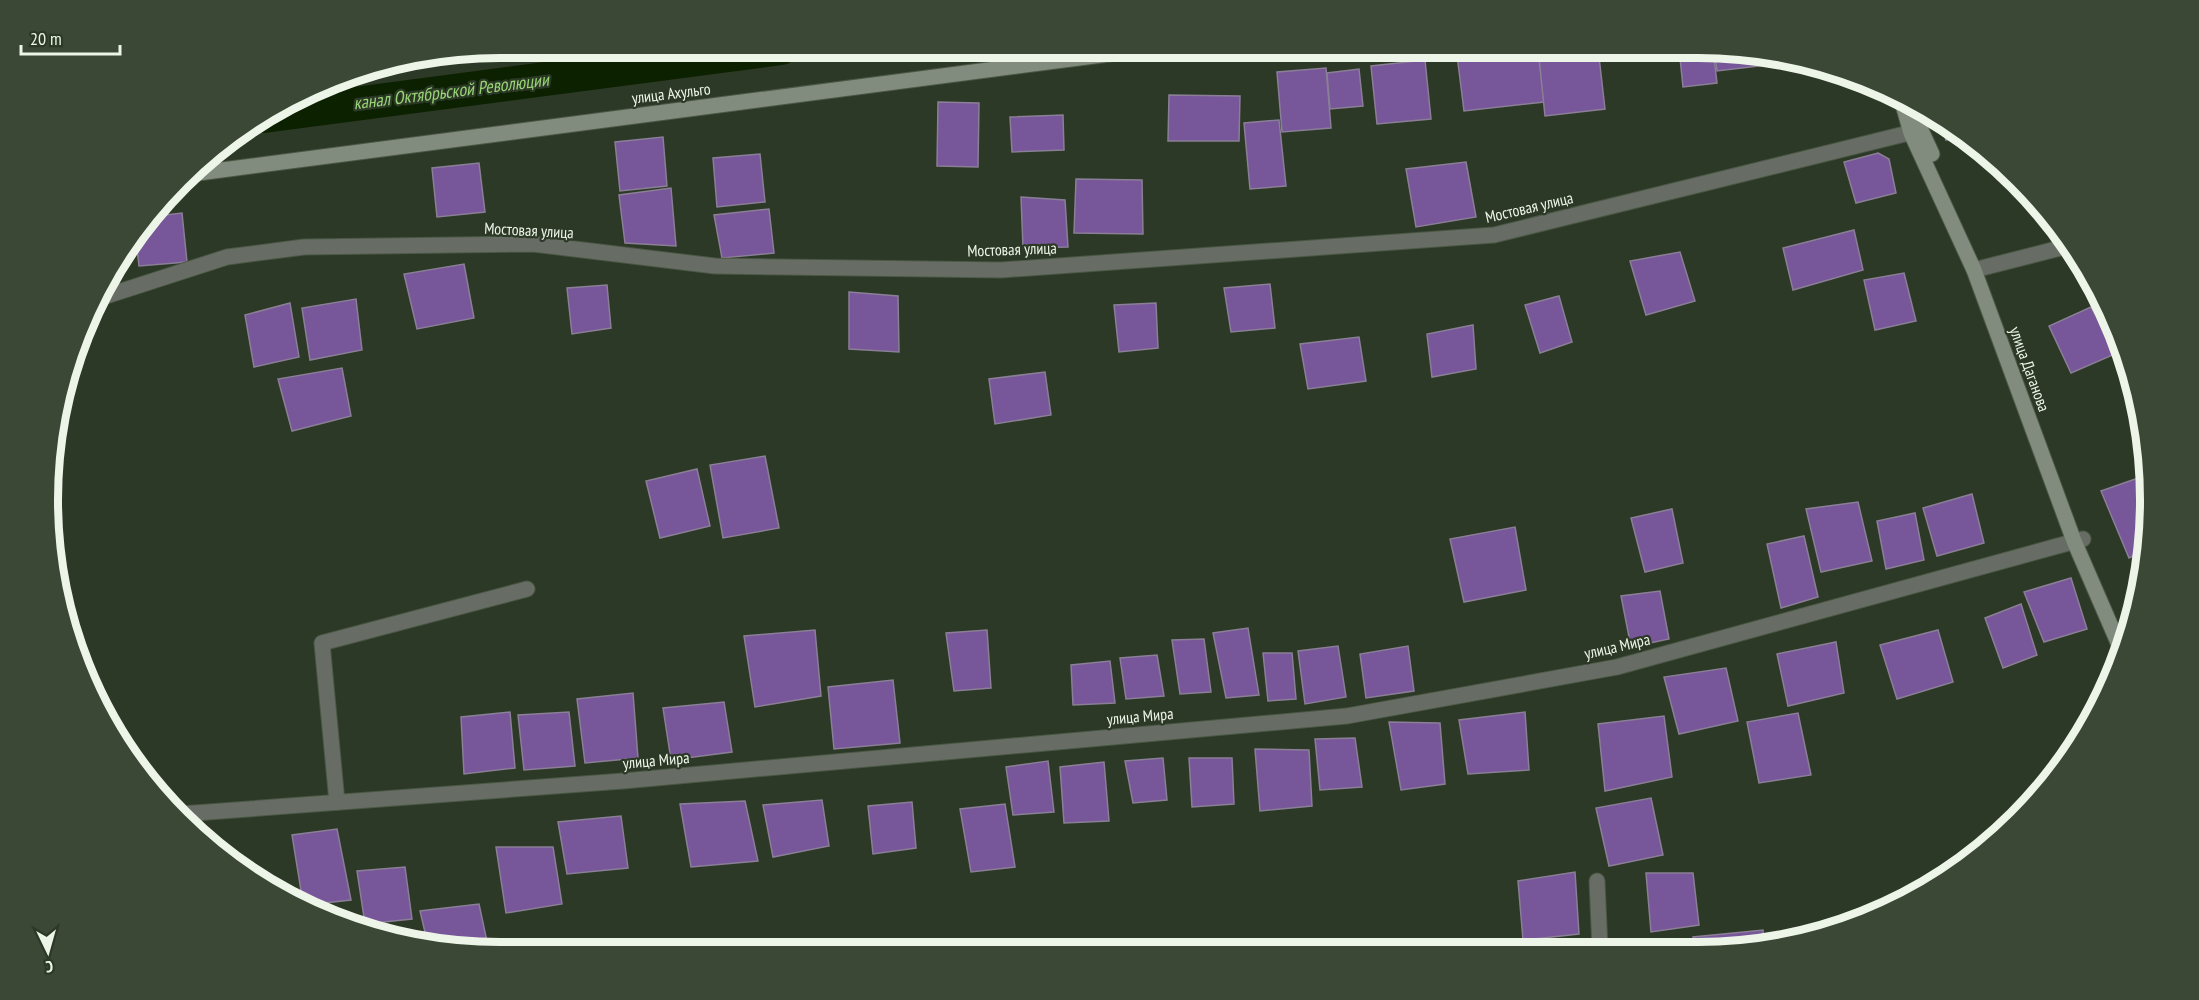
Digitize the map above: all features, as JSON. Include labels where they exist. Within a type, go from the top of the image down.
[{"type":"main road","name":"улица Ахульго","points":[[205,172],[1079,58]]},
{"type":"main road","name":"улица Даганова","points":[[1907,111],[1978,268],[2117,641]]},
{"type":"main road","name":"улица Даганова","points":[[1915,116],[1916,132]]},
{"type":"main road","name":"улица Даганова","points":[[2078,540],[2120,630]]},
{"type":"street","name":"Мостовая улица","points":[[109,295],[227,257],[304,247],[533,244],[715,266],[1001,270],[1494,235],[1916,132]]},
{"type":"street","points":[[1978,268],[2061,248]]},
{"type":"street","name":"улица Мира","points":[[189,813],[623,781],[1347,716],[1617,667],[2078,540]]},
{"type":"street","points":[[337,802],[322,643],[527,589]]},
{"type":"street","points":[[1597,881],[1600,942]]},
{"type":"building","points":[[1457,58],[1539,58],[1544,102],[1464,111]]},
{"type":"building","points":[[1539,58],[1599,58],[1605,109],[1545,116]]},
{"type":"building","points":[[1680,58],[1714,59],[1717,83],[1683,87]]},
{"type":"building","points":[[1715,59],[1771,64],[1717,71]]},
{"type":"building","points":[[1425,60],[1431,119],[1377,124],[1371,66]]},
{"type":"building","points":[[1326,68],[1331,128],[1282,132],[1277,72]]},
{"type":"building","points":[[1359,69],[1363,106],[1330,109],[1327,73]]},
{"type":"building","points":[[1169,95],[1240,96],[1239,141],[1168,141]]},
{"type":"building","points":[[938,102],[979,103],[978,167],[937,166]]},
{"type":"building","points":[[1063,115],[1064,150],[1012,152],[1010,117]]},
{"type":"building","points":[[1279,120],[1286,186],[1250,189],[1244,123]]},
{"type":"building","points":[[1944,133],[1952,139],[1946,140]]},
{"type":"building","points":[[663,137],[667,186],[620,191],[615,142]]},
{"type":"building","points":[[1878,153],[1889,159],[1896,193],[1856,203],[1844,162]]},
{"type":"building","points":[[760,154],[765,202],[717,207],[713,158]]},
{"type":"building","points":[[1466,162],[1476,217],[1416,227],[1406,169]]},
{"type":"building","points":[[479,163],[485,212],[437,217],[432,168]]},
{"type":"building","points":[[1076,179],[1142,180],[1143,234],[1074,233]]},
{"type":"building","points":[[671,188],[676,246],[625,243],[619,195]]},
{"type":"building","points":[[1021,197],[1065,200],[1068,247],[1023,248]]},
{"type":"building","points":[[769,209],[774,253],[722,258],[714,215]]},
{"type":"building","points":[[182,213],[187,262],[139,266],[137,249],[163,215]]},
{"type":"building","points":[[1854,230],[1863,270],[1793,290],[1783,248]]},
{"type":"building","points":[[1680,252],[1695,301],[1646,315],[1630,261]]},
{"type":"building","points":[[464,264],[474,318],[417,329],[404,274]]},
{"type":"building","points":[[1904,273],[1916,321],[1875,330],[1864,280]]},
{"type":"building","points":[[1270,284],[1275,328],[1231,332],[1224,288]]},
{"type":"building","points":[[607,285],[611,328],[572,334],[567,288]]},
{"type":"building","points":[[849,292],[898,296],[899,352],[849,349]]},
{"type":"building","points":[[1559,296],[1572,342],[1540,353],[1525,305]]},
{"type":"building","points":[[356,299],[362,350],[310,360],[302,308]]},
{"type":"building","points":[[290,303],[299,357],[254,367],[245,315]]},
{"type":"building","points":[[1156,303],[1158,348],[1119,352],[1114,305]]},
{"type":"building","points":[[2091,307],[2115,354],[2071,373],[2049,326]]},
{"type":"building","points":[[1473,325],[1476,369],[1432,377],[1427,334]]},
{"type":"building","points":[[1359,337],[1366,381],[1308,389],[1300,344]]},
{"type":"building","points":[[342,368],[351,416],[292,431],[278,379]]},
{"type":"building","points":[[1045,372],[1051,415],[995,424],[989,379]]},
{"type":"building","points":[[765,456],[779,528],[723,538],[710,465]]},
{"type":"building","points":[[697,469],[710,526],[660,538],[646,481]]},
{"type":"building","points":[[2140,477],[2137,554],[2129,558],[2101,491]]},
{"type":"building","points":[[1972,494],[1984,543],[1937,556],[1923,508]]},
{"type":"building","points":[[1858,502],[1872,561],[1821,572],[1806,509]]},
{"type":"building","points":[[1672,509],[1683,563],[1645,572],[1631,518]]},
{"type":"building","points":[[1915,513],[1924,560],[1886,569],[1877,521]]},
{"type":"building","points":[[1515,527],[1526,590],[1464,602],[1450,539]]},
{"type":"building","points":[[1804,536],[1818,597],[1781,608],[1767,544]]},
{"type":"building","points":[[2071,578],[2087,629],[2044,642],[2024,592]]},
{"type":"building","points":[[1660,591],[1669,639],[1631,647],[1621,596]]},
{"type":"building","points":[[2021,604],[2037,655],[2003,668],[1985,618]]},
{"type":"building","points":[[1248,628],[1259,695],[1226,698],[1213,633]]},
{"type":"building","points":[[815,630],[821,696],[755,707],[744,636]]},
{"type":"building","points":[[987,630],[991,688],[954,691],[946,633]]},
{"type":"building","points":[[1938,630],[1953,682],[1897,699],[1880,645]]},
{"type":"building","points":[[1204,639],[1211,692],[1180,694],[1172,640]]},
{"type":"building","points":[[1836,642],[1844,693],[1788,706],[1777,654]]},
{"type":"building","points":[[1338,646],[1346,697],[1305,704],[1298,651]]},
{"type":"building","points":[[1408,646],[1414,691],[1366,698],[1360,654]]},
{"type":"building","points":[[1263,653],[1292,653],[1296,699],[1268,701]]},
{"type":"building","points":[[1157,655],[1164,696],[1126,699],[1120,658]]},
{"type":"building","points":[[1110,661],[1115,703],[1073,705],[1071,665]]},
{"type":"building","points":[[1726,668],[1738,721],[1679,734],[1664,677]]},
{"type":"building","points":[[893,680],[900,743],[834,749],[828,687]]},
{"type":"building","points":[[633,693],[638,758],[585,763],[577,699]]},
{"type":"building","points":[[724,702],[732,752],[671,760],[663,708]]},
{"type":"building","points":[[510,712],[515,768],[464,774],[461,717]]},
{"type":"building","points":[[569,712],[575,766],[524,770],[518,715]]},
{"type":"building","points":[[1525,712],[1529,770],[1468,774],[1459,720]]},
{"type":"building","points":[[1798,713],[1811,775],[1759,783],[1747,722]]},
{"type":"building","points":[[1664,716],[1672,777],[1605,791],[1598,724]]},
{"type":"building","points":[[1389,722],[1440,723],[1445,784],[1401,790]]},
{"type":"building","points":[[1355,738],[1362,787],[1320,790],[1315,739]]},
{"type":"building","points":[[1255,749],[1309,750],[1312,806],[1260,811]]},
{"type":"building","points":[[1163,758],[1167,800],[1133,803],[1125,761]]},
{"type":"building","points":[[1189,758],[1232,758],[1234,804],[1192,807]]},
{"type":"building","points":[[1048,761],[1054,812],[1013,815],[1006,767]]},
{"type":"building","points":[[1104,762],[1109,821],[1064,823],[1060,767]]},
{"type":"building","points":[[1651,798],[1663,855],[1609,866],[1596,808]]},
{"type":"building","points":[[822,800],[829,846],[773,857],[763,805]]},
{"type":"building","points":[[745,801],[758,861],[691,867],[680,804]]},
{"type":"building","points":[[912,802],[916,848],[873,854],[868,806]]},
{"type":"building","points":[[1005,804],[1015,867],[971,872],[960,809]]},
{"type":"building","points":[[621,816],[628,868],[567,874],[558,822]]},
{"type":"building","points":[[337,829],[351,900],[321,903],[302,894],[292,835]]},
{"type":"building","points":[[496,847],[553,847],[562,904],[506,913]]},
{"type":"building","points":[[405,867],[412,919],[375,923],[364,920],[357,871]]},
{"type":"building","points":[[1575,872],[1579,934],[1523,940],[1518,881]]},
{"type":"building","points":[[1646,873],[1693,873],[1699,925],[1651,932]]},
{"type":"building","points":[[479,904],[487,942],[426,935],[420,911]]},
{"type":"building","points":[[1763,930],[1763,937],[1699,942],[1693,942],[1693,937]]},
{"type":"waterway","name":"канал Октябрьской Революции","points":[[289,113],[705,58]]}]
